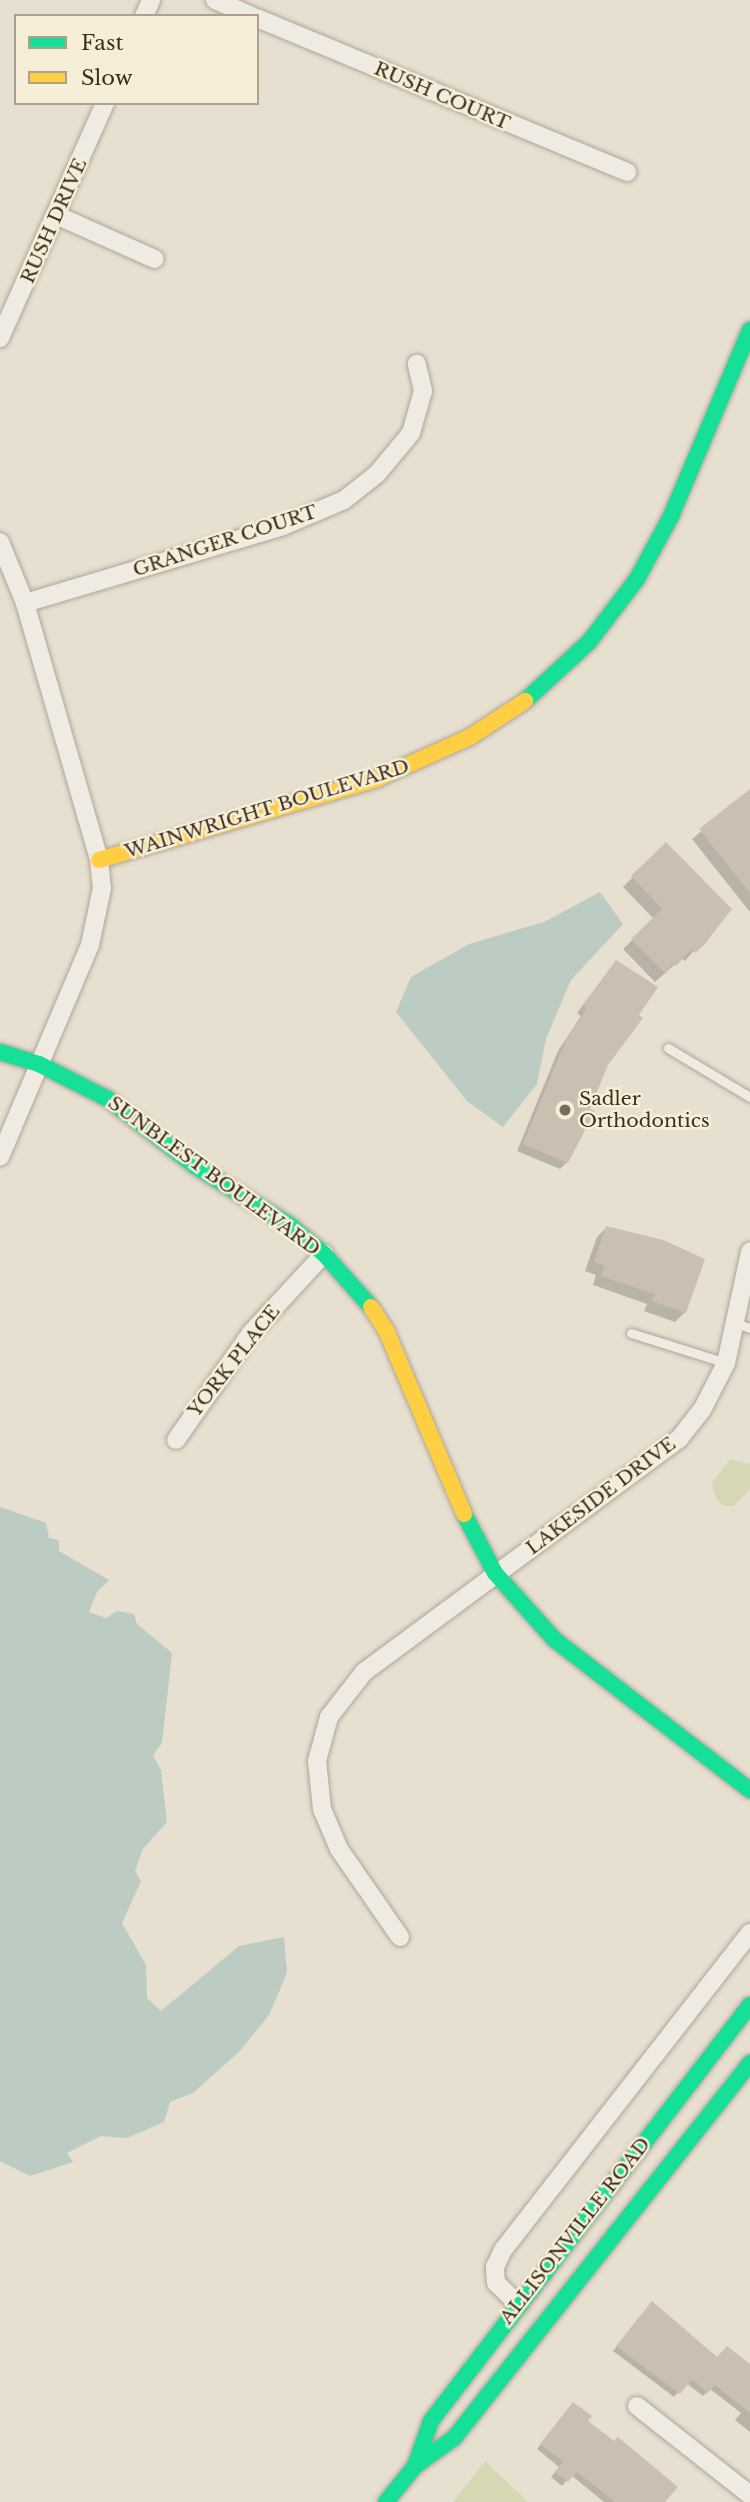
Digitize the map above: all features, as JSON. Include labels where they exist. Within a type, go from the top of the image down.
[{"type":"street","points":[[215,0],[247,14]]},
{"type":"street","name":"RUSH COURT","points":[[259,19],[627,172]]},
{"type":"street","name":"RUSH DRIVE","points":[[0,338],[105,105]]},
{"type":"street","points":[[57,215],[155,259]]},
{"type":"street","name":"WAINWRIGHT BOULEVARD","points":[[99,860],[418,763],[493,723],[553,678],[604,625],[649,559],[750,330]]},
{"type":"street","name":"GRANGER COURT","points":[[25,603],[283,526],[344,500],[377,474],[411,433],[423,391],[417,364]]},
{"type":"street","points":[[0,541],[25,603],[99,860],[102,901],[98,924],[0,1157]]},
{"type":"street","name":"SUNBLEST BOULEVARD","points":[[0,1052],[39,1063],[108,1099],[195,1166],[291,1226],[324,1254],[364,1296],[386,1330],[446,1481],[495,1573],[555,1640],[750,1790]]},
{"type":"street","name":"LAKESIDE DRIVE","points":[[400,1937],[328,1826],[317,1776],[322,1736],[338,1703],[364,1672],[495,1573],[652,1463],[679,1439],[702,1410],[743,1325],[750,1252]]},
{"type":"street","name":"YORK PLACE","points":[[176,1440],[251,1333],[324,1254]]},
{"type":"street","points":[[518,2304],[500,2289],[493,2275],[503,2250],[750,1933]]},
{"type":"street","name":"ALLISONVILLE ROAD","points":[[415,2466],[431,2421],[518,2304],[750,2005]]},
{"type":"street","name":"ALLISONVILLE ROAD","points":[[386,2502],[415,2466],[454,2438],[750,2063]]},
{"type":"street","points":[[637,2406],[750,2495]]},
{"type":"lane","points":[[668,1048],[750,1097]]},
{"type":"lane","points":[[631,1333],[726,1363]]},
{"type":"green space","points":[[730,1459],[750,1464],[750,1489],[734,1506],[723,1506],[716,1499],[712,1483]]},
{"type":"green space","points":[[485,2461],[528,2502],[453,2502]]},
{"type":"shaded area","points":[[600,892],[623,924],[571,980],[546,1039],[537,1084],[503,1127],[467,1101],[396,1012],[411,977],[469,944],[544,922]]},
{"type":"shaded area","points":[[0,1507],[46,1523],[49,1538],[59,1540],[59,1551],[109,1580],[97,1592],[89,1612],[106,1618],[117,1611],[134,1614],[137,1624],[172,1653],[162,1743],[153,1755],[161,1770],[167,1822],[143,1849],[135,1871],[141,1881],[122,1923],[146,1965],[147,1998],[161,2011],[239,1946],[284,1937],[287,1973],[269,2015],[240,2051],[193,2093],[170,2102],[164,2122],[127,2138],[101,2136],[67,2153],[73,2162],[30,2176],[0,2161]]},
{"type":"building","points":[[750,789],[750,893],[699,829]]},
{"type":"building","points":[[666,842],[732,909],[704,945],[695,953],[692,949],[676,966],[672,963],[666,974],[631,939],[662,909],[631,876]]},
{"type":"building","points":[[616,960],[658,987],[639,1015],[643,1018],[608,1065],[590,1109],[595,1111],[568,1163],[523,1144],[565,1042],[587,1008],[582,1006]]},
{"type":"building","points":[[606,1226],[663,1240],[705,1259],[686,1313],[652,1301],[655,1294],[601,1276],[605,1266],[594,1262]]},
{"type":"building","points":[[652,2301],[717,2357],[727,2346],[750,2364],[750,2413],[715,2385],[708,2393],[692,2379],[680,2394],[616,2346]]},
{"type":"building","points":[[573,2402],[592,2416],[588,2421],[614,2441],[618,2437],[678,2487],[665,2502],[615,2502],[577,2472],[568,2482],[555,2472],[563,2461],[540,2444]]},
{"type":"traffic: fast","points":[[525,701],[589,642],[637,579],[671,516],[750,330]]},
{"type":"traffic: fast","points":[[0,1052],[39,1064],[108,1099],[195,1166],[291,1226],[324,1254],[371,1307]]},
{"type":"traffic: fast","points":[[464,1514],[495,1573],[555,1640],[750,1790]]},
{"type":"traffic: fast","points":[[415,2466],[431,2421],[750,2005]]},
{"type":"traffic: fast","points":[[386,2502],[415,2466],[454,2438],[750,2063]]},
{"type":"traffic: slow","points":[[99,860],[377,779],[470,737],[525,701]]},
{"type":"traffic: slow","points":[[371,1307],[386,1330],[464,1514]]},
{"type":"place","name":"Sadler Orthodontics","points":[[565,1110]]}]
